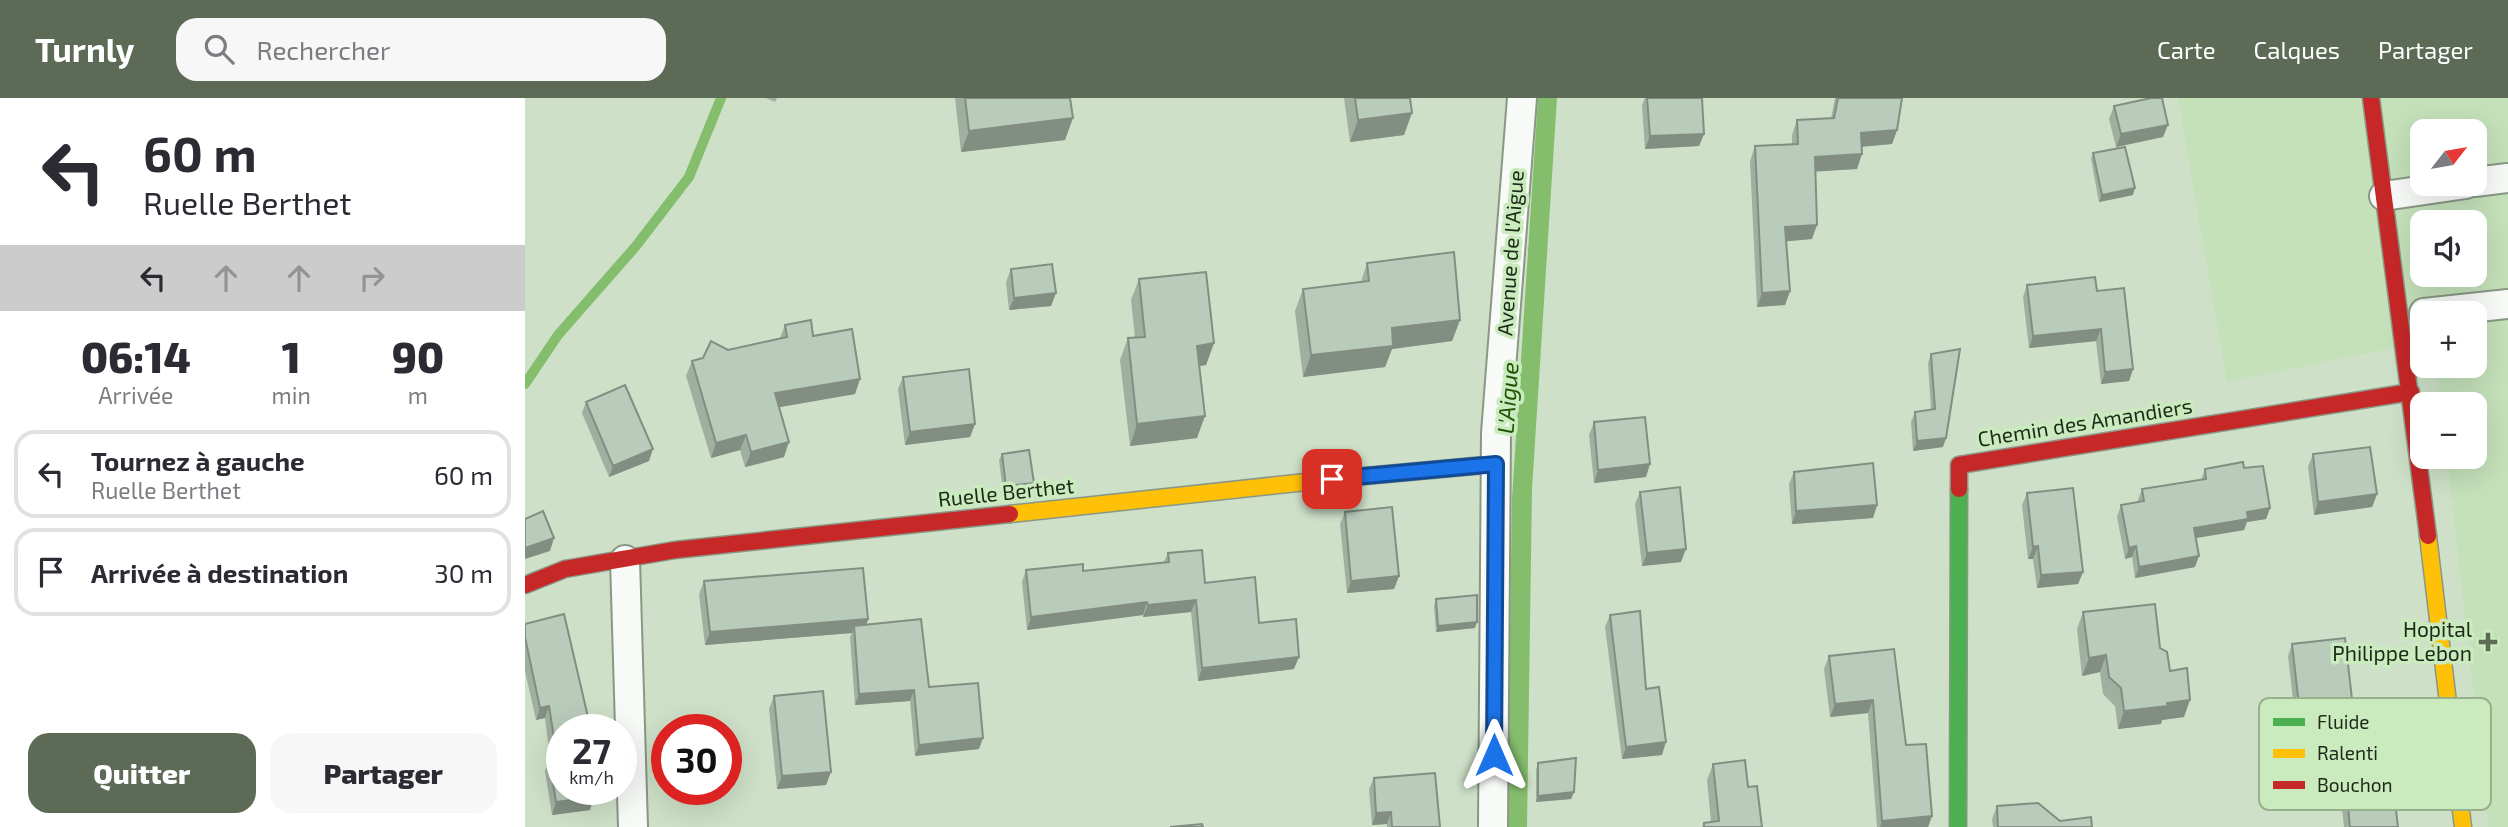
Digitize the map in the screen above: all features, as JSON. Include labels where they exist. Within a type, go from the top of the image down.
[{"type":"street","name":"Avenue de l'Aigue","points":[[1493,827],[1496,464],[1522,98]]},
{"type":"street","points":[[2371,98],[2384,196],[2412,301]]},
{"type":"street","points":[[2487,181],[2508,178]]},
{"type":"street","points":[[2384,196],[2410,192]]},
{"type":"street","points":[[2487,306],[2508,304]]},
{"type":"street","points":[[2410,392],[2411,378]]},
{"type":"street","name":"Chemin des Amandiers","points":[[1958,827],[1959,465],[2410,392]]},
{"type":"street","name":"Ruelle Berthet","points":[[525,585],[565,569],[689,548],[1456,465],[1496,464]]},
{"type":"street","points":[[2419,469],[2447,698]]},
{"type":"street","points":[[625,560],[633,827]]},
{"type":"shaded area","points":[[1538,98],[1557,98],[1532,489],[1527,827],[1507,827],[1512,498]]},
{"type":"shaded area","name":"Hopital Philippe Lebon","points":[[2178,98],[2508,98],[2508,827],[2489,827],[2487,810],[2491,810],[2491,698],[2474,698],[2448,469],[2487,469],[2487,392],[2440,392],[2438,378],[2487,378],[2487,301],[2410,301],[2410,344],[2227,382]]},
{"type":"building","points":[[965,98],[1070,98],[1073,118],[969,131]]},
{"type":"building","points":[[1355,98],[1410,98],[1412,113],[1358,120]]},
{"type":"building","points":[[1647,98],[1702,98],[1704,134],[1650,136]]},
{"type":"building","points":[[1838,98],[1902,98],[1897,130],[1861,133],[1862,154],[1815,157],[1817,225],[1785,227],[1790,291],[1762,293],[1755,146],[1798,144],[1797,120],[1834,118]]},
{"type":"building","points":[[2162,98],[2168,125],[2121,134],[2114,106]]},
{"type":"building","points":[[2125,147],[2135,188],[2102,195],[2093,153]]},
{"type":"building","points":[[1454,252],[1460,320],[1392,328],[1393,346],[1311,355],[1303,289],[1369,281],[1367,263]]},
{"type":"building","points":[[1052,264],[1056,293],[1014,298],[1011,269]]},
{"type":"building","points":[[1206,272],[1214,343],[1197,346],[1205,416],[1137,424],[1128,338],[1145,337],[1139,279]]},
{"type":"building","points":[[2095,277],[2097,291],[2124,288],[2133,369],[2105,372],[2101,329],[2033,336],[2027,285]]},
{"type":"building","points":[[811,320],[813,336],[852,329],[860,379],[775,393],[789,442],[751,452],[746,435],[716,443],[692,361],[703,358],[711,341],[728,350],[787,337],[785,325]]},
{"type":"building","points":[[1960,349],[1946,438],[1917,441],[1915,412],[1935,409],[1931,354]]},
{"type":"building","points":[[969,369],[975,424],[910,432],[903,377]]},
{"type":"building","points":[[625,385],[653,449],[613,466],[586,402]]},
{"type":"building","points":[[1645,417],[1650,464],[1598,470],[1594,422]]},
{"type":"building","points":[[2370,447],[2377,494],[2318,502],[2313,454]]},
{"type":"building","points":[[1029,450],[1034,483],[1006,486],[1002,454]]},
{"type":"building","points":[[2243,462],[2244,468],[2263,466],[2270,508],[2247,512],[2248,519],[2194,528],[2199,556],[2139,567],[2136,546],[2129,548],[2121,505],[2144,501],[2142,489],[2206,479],[2205,469]]},
{"type":"building","points":[[1873,463],[1877,505],[1796,511],[1794,472]]},
{"type":"building","points":[[1680,487],[1686,549],[1647,553],[1640,492]]},
{"type":"building","points":[[2073,488],[2083,572],[2041,575],[2038,546],[2033,547],[2027,493]]},
{"type":"building","points":[[1392,507],[1399,576],[1351,581],[1345,512]]},
{"type":"building","points":[[543,511],[554,538],[525,548],[525,519]]},
{"type":"building","points":[[1202,550],[1205,583],[1255,577],[1259,623],[1296,619],[1299,657],[1202,668],[1196,600],[1148,605],[1147,602],[1031,617],[1026,570],[1083,564],[1083,571],[1169,562],[1168,553]]},
{"type":"building","points":[[863,568],[868,619],[710,632],[704,581]]},
{"type":"building","points":[[1477,595],[1477,622],[1438,626],[1436,599]]},
{"type":"building","points":[[2155,604],[2160,648],[2167,652],[2170,671],[2187,668],[2190,700],[2167,703],[2168,706],[2124,711],[2121,688],[2109,677],[2106,655],[2089,658],[2083,612]]},
{"type":"building","points":[[1640,611],[1646,689],[1659,687],[1666,742],[1626,747],[1610,615]]},
{"type":"building","points":[[564,614],[587,714],[550,714],[549,706],[540,708],[525,637],[525,624]]},
{"type":"building","points":[[921,619],[929,687],[978,683],[983,738],[919,745],[914,690],[859,694],[854,626]]},
{"type":"building","points":[[2345,638],[2352,698],[2298,698],[2292,644]]},
{"type":"building","points":[[1894,649],[1906,745],[1926,744],[1932,816],[1882,821],[1873,700],[1835,704],[1829,656]]},
{"type":"building","points":[[823,691],[831,772],[782,776],[774,696]]},
{"type":"building","points":[[1576,758],[1574,792],[1538,796],[1538,763]]},
{"type":"building","points":[[1745,760],[1748,787],[1757,786],[1762,827],[1704,827],[1704,823],[1719,821],[1713,764]]},
{"type":"building","points":[[1435,773],[1440,827],[1392,827],[1391,812],[1376,813],[1374,778]]},
{"type":"building","points":[[2038,803],[2060,821],[2091,817],[2092,827],[1998,827],[1997,806]]},
{"type":"building","points":[[2348,810],[2396,810],[2398,827],[2350,827]]},
{"type":"building","points":[[1202,824],[1203,827],[1170,827]]},
{"type":"waterway","points":[[525,384],[558,335],[636,246],[689,177],[721,98]]},
{"type":"traffic: fast","points":[[1343,478],[1496,464]]},
{"type":"traffic: fast","points":[[1958,827],[1959,489]]},
{"type":"traffic: slow","points":[[1010,514],[1343,478]]},
{"type":"traffic: slow","points":[[2428,536],[2447,698]]},
{"type":"traffic: slow","points":[[2461,810],[2463,827]]},
{"type":"traffic: jam","points":[[2371,98],[2428,536]]},
{"type":"traffic: jam","points":[[1959,489],[1959,465],[2410,392]]},
{"type":"traffic: jam","points":[[525,585],[565,569],[675,550],[1010,514]]},
{"type":"place","name":"Hopital Philippe Lebon","points":[[2488,642]]},
{"type":"route","points":[[1332,479],[1469,464],[1496,464],[1494,755]]},
{"type":"water label","name":"L'Aigue","points":[[1508,398]]}]
